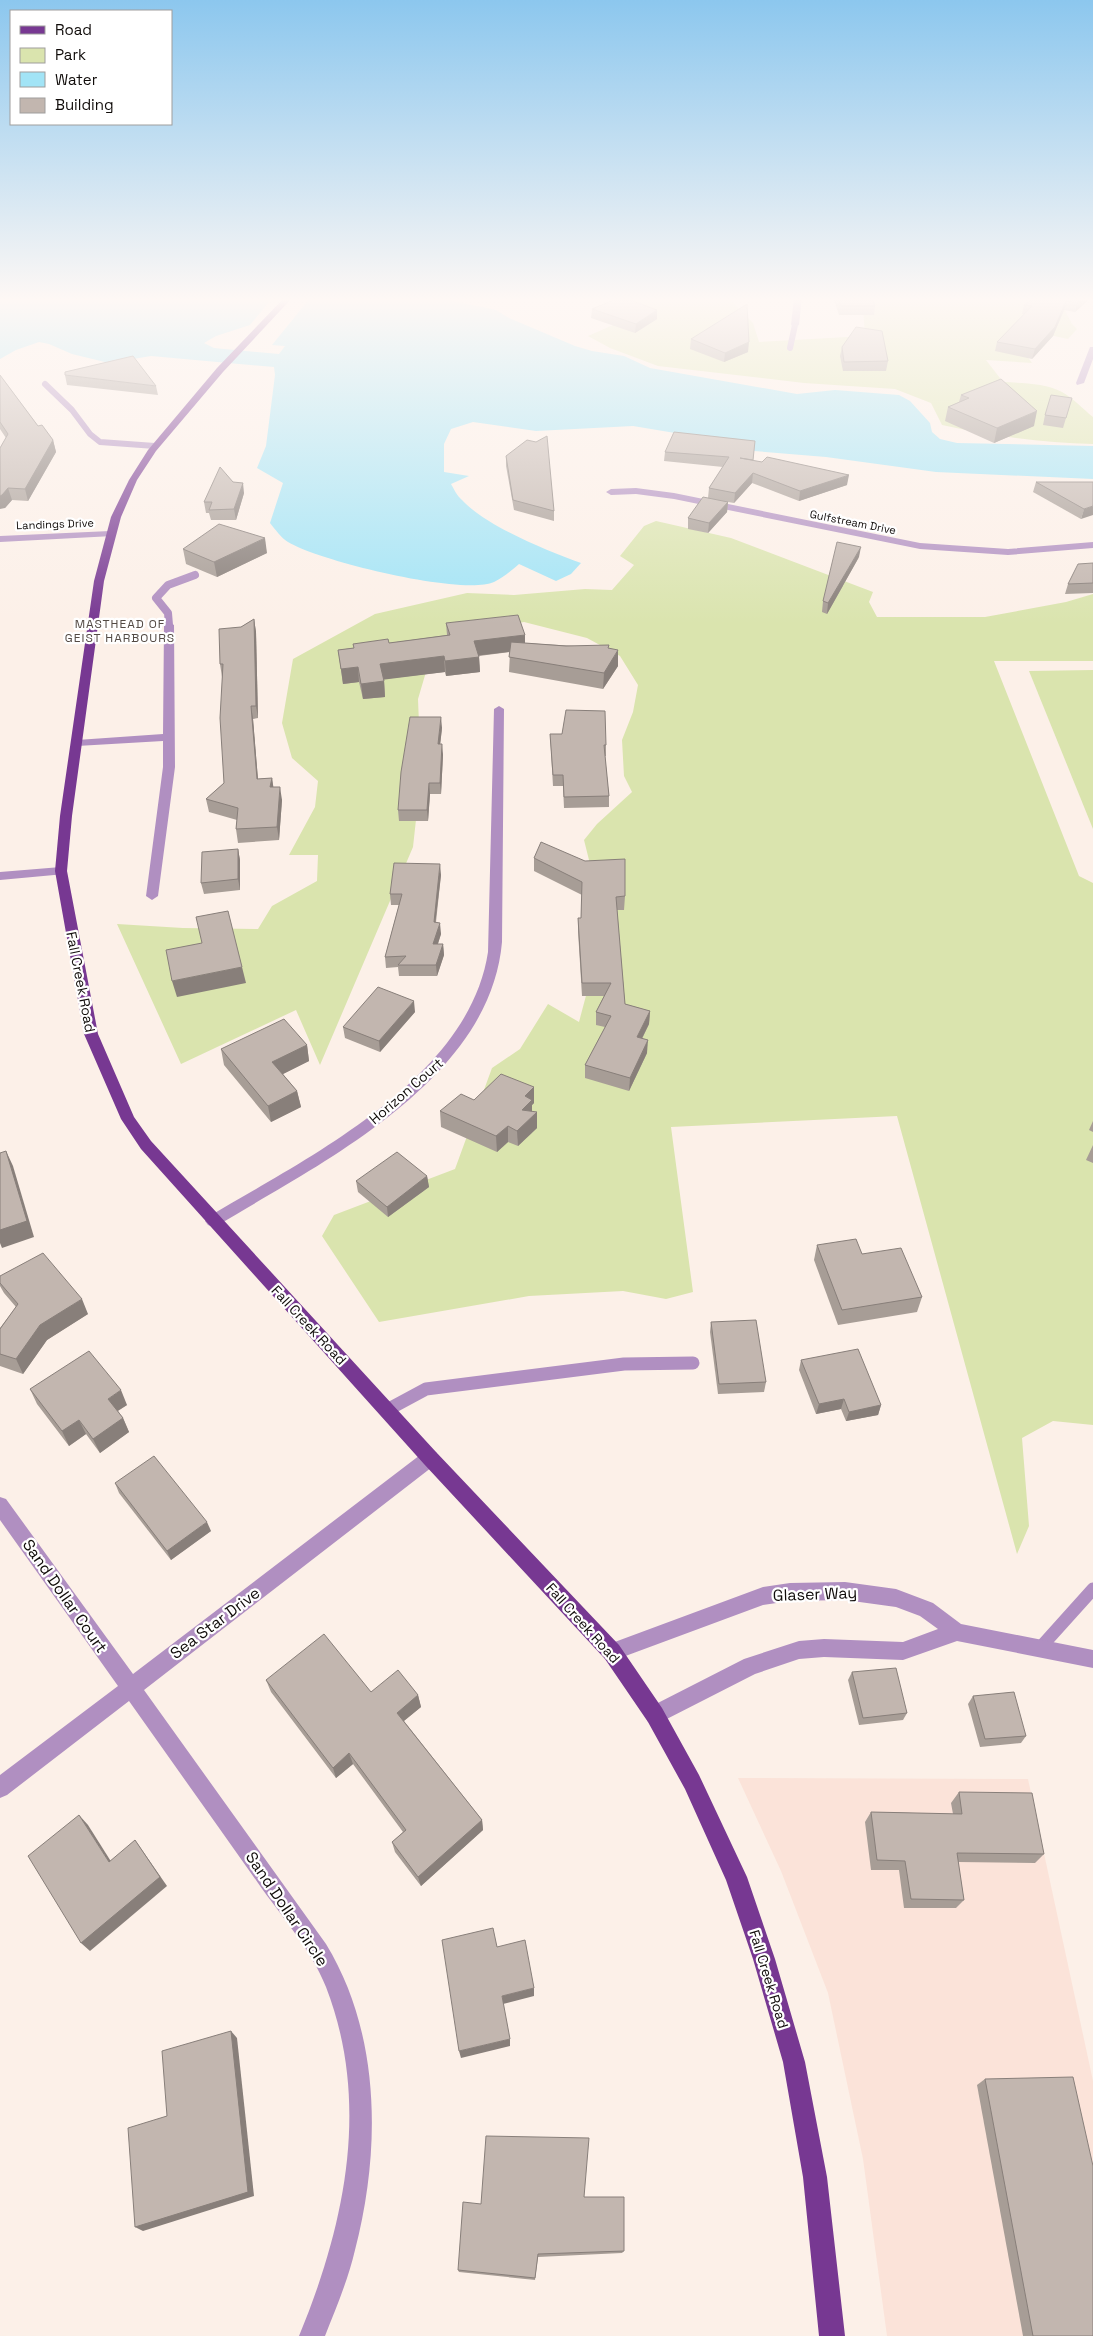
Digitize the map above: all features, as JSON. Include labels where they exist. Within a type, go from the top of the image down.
[{"type":"main road","name":"Fall Creek Road","points":[[189,406],[155,446],[128,490],[110,534],[99,581],[76,742],[61,871],[91,1034],[107,1075],[128,1119],[146,1144],[430,1458],[612,1652],[655,1715],[692,1782],[736,1877],[764,1959],[794,2062],[815,2177],[832,2336]]},
{"type":"street","name":"Gulfstream Drive","points":[[611,492],[636,491],[674,496],[920,546],[1008,552],[1093,545]]},
{"type":"street","name":"Landings Drive","points":[[0,539],[110,534]]},
{"type":"street","points":[[152,896],[168,767],[169,625]]},
{"type":"street","name":"Horizon Court","points":[[214,1221],[345,1140],[386,1112],[447,1055],[470,1020],[491,971],[494,943],[499,709]]},
{"type":"street","points":[[76,742],[169,737]]},
{"type":"street","points":[[0,876],[61,871]]},
{"type":"street","name":"Sea Star Drive","points":[[0,1788],[430,1458]]},
{"type":"street","name":"Sand Dollar Court","points":[[0,1505],[130,1688]]},
{"type":"street","name":"Glaser Way","points":[[612,1652],[764,1596],[790,1592],[846,1591],[896,1598],[926,1609],[957,1632],[1093,1659]]},
{"type":"street","points":[[655,1715],[751,1666],[799,1650],[824,1648],[903,1651],[957,1632]]},
{"type":"street","name":"Sand Dollar Circle","points":[[130,1688],[322,1957],[336,1987],[354,2045],[361,2109],[360,2172],[345,2245],[323,2313],[312,2336]]},
{"type":"lane","points":[[68,406],[90,434],[100,442],[155,446]]},
{"type":"lane","points":[[169,625],[168,613],[156,598],[162,588],[174,580],[195,575]]},
{"type":"lane","points":[[387,1410],[426,1389],[624,1364],[693,1363]]},
{"type":"lane","points":[[1040,1648],[1093,1588]]},
{"type":"shaded area","points":[[738,1778],[1028,1779],[1093,2081],[1093,2336],[887,2336],[863,2159],[828,1993],[781,1871]]},
{"type":"green space","points":[[933,406],[1080,406],[1093,417],[1093,444],[1017,438],[942,425]]},
{"type":"green space","points":[[656,521],[731,538],[873,592],[869,602],[877,617],[985,617],[1066,602],[1093,594],[1093,661],[994,661],[1079,876],[1093,883],[1093,1425],[1053,1421],[1022,1438],[1029,1526],[1017,1554],[897,1116],[671,1127],[693,1292],[666,1299],[623,1291],[529,1296],[379,1322],[322,1236],[334,1215],[455,1169],[492,1068],[520,1049],[548,1004],[579,1022],[605,924],[584,840],[597,824],[632,792],[624,776],[622,740],[633,712],[638,685],[620,656],[587,638],[524,622],[436,638],[418,699],[421,774],[413,847],[320,1065],[296,1010],[181,1064],[117,924],[183,928],[258,929],[272,906],[317,881],[318,855],[289,855],[315,807],[318,781],[292,758],[282,723],[293,659],[375,614],[467,593],[514,595],[585,589],[612,590],[634,565],[620,556],[644,526]]},
{"type":"green space","points":[[1093,670],[1093,829],[1029,671]]},
{"type":"water","points":[[271,406],[915,406],[930,423],[932,432],[940,439],[957,443],[1093,446],[1093,479],[936,472],[826,457],[754,451],[687,435],[633,426],[536,431],[473,422],[451,429],[444,444],[444,472],[469,476],[451,484],[459,497],[473,510],[501,528],[551,552],[581,563],[571,574],[556,581],[519,564],[494,582],[477,585],[423,581],[358,567],[304,550],[288,542],[270,523],[283,483],[257,468],[266,446]]},
{"type":"building","points":[[0,406],[23,406],[38,426],[42,425],[53,440],[25,489],[8,488],[0,496],[0,448],[8,434],[0,422]]},
{"type":"building","points":[[1031,406],[1037,411],[997,428],[948,407]]},
{"type":"building","points":[[1048,406],[1070,406],[1066,418],[1045,415]]},
{"type":"building","points":[[674,432],[755,441],[753,460],[740,458],[762,462],[767,457],[849,475],[800,491],[753,473],[735,493],[709,488],[729,457],[665,452]]},
{"type":"building","points":[[547,436],[554,511],[513,500],[506,456],[527,440],[536,442]]},
{"type":"building","points":[[220,467],[233,482],[243,483],[234,509],[209,510],[212,502],[204,502]]},
{"type":"building","points":[[1036,482],[1093,482],[1093,506],[1084,509]]},
{"type":"building","points":[[703,497],[728,502],[709,523],[688,518]]},
{"type":"building","points":[[219,524],[265,538],[214,562],[183,549]]},
{"type":"building","points":[[837,542],[861,547],[828,603],[823,601]]},
{"type":"building","points":[[1093,563],[1093,583],[1068,584],[1078,564]]},
{"type":"building","points":[[518,615],[525,635],[474,641],[479,657],[445,661],[444,656],[380,664],[384,681],[361,684],[358,667],[341,669],[338,650],[354,648],[353,644],[388,639],[389,643],[450,635],[446,623]]},
{"type":"building","points":[[254,619],[256,706],[251,706],[257,779],[272,778],[270,787],[280,787],[277,827],[236,829],[238,808],[206,799],[224,783],[220,718],[223,664],[220,664],[219,629],[241,627]]},
{"type":"building","points":[[511,642],[566,646],[609,645],[608,648],[618,650],[604,673],[509,657]]},
{"type":"building","points":[[566,710],[605,711],[606,745],[604,745],[609,796],[564,797],[563,775],[553,775],[550,734],[562,734]]},
{"type":"building","points":[[410,717],[441,717],[438,744],[442,744],[440,783],[429,783],[427,810],[398,810],[401,772]]},
{"type":"building","points":[[541,842],[585,861],[625,859],[625,896],[616,897],[625,1004],[650,1011],[637,1037],[648,1040],[630,1078],[585,1065],[611,1016],[596,1012],[611,983],[582,983],[578,918],[581,918],[582,882],[534,858]]},
{"type":"building","points":[[238,849],[238,879],[201,883],[202,852]]},
{"type":"building","points":[[394,863],[440,864],[434,922],[440,923],[433,944],[443,944],[436,965],[398,965],[406,956],[385,957],[402,894],[390,894]]},
{"type":"building","points":[[228,911],[242,967],[172,981],[166,950],[202,943],[196,917]]},
{"type":"building","points":[[378,987],[414,1001],[379,1041],[343,1027]]},
{"type":"building","points":[[284,1019],[307,1045],[272,1062],[297,1091],[268,1106],[221,1049]]},
{"type":"building","points":[[501,1074],[534,1087],[525,1096],[532,1100],[522,1110],[537,1112],[517,1131],[508,1126],[496,1136],[440,1111],[461,1094],[474,1100]]},
{"type":"building","points":[[6,1151],[27,1221],[0,1230],[0,1153]]},
{"type":"building","points":[[397,1152],[427,1176],[387,1207],[356,1181]]},
{"type":"building","points":[[856,1239],[862,1254],[901,1248],[922,1297],[842,1310],[817,1245]]},
{"type":"building","points":[[43,1253],[82,1299],[40,1325],[16,1359],[0,1354],[0,1329],[18,1304],[0,1283],[0,1276]]},
{"type":"building","points":[[756,1320],[766,1382],[719,1384],[711,1322]]},
{"type":"building","points":[[858,1349],[881,1405],[849,1412],[844,1399],[819,1404],[801,1360]]},
{"type":"building","points":[[89,1351],[121,1390],[108,1399],[123,1418],[93,1439],[79,1420],[62,1431],[30,1389]]},
{"type":"building","points":[[154,1456],[207,1522],[167,1551],[115,1483]]},
{"type":"building","points":[[324,1634],[371,1692],[398,1670],[418,1695],[397,1713],[482,1820],[418,1877],[392,1842],[406,1830],[349,1753],[333,1768],[266,1680]]},
{"type":"building","points":[[896,1668],[907,1713],[863,1718],[852,1672]]},
{"type":"building","points":[[1014,1692],[1026,1736],[985,1739],[973,1696]]},
{"type":"building","points":[[959,1792],[1032,1793],[1044,1854],[957,1853],[964,1900],[911,1899],[905,1861],[877,1860],[871,1812],[962,1814]]},
{"type":"building","points":[[79,1815],[109,1862],[135,1840],[160,1877],[81,1943],[28,1856]]},
{"type":"building","points":[[493,1928],[497,1947],[525,1940],[534,1988],[502,1996],[510,2039],[459,2051],[442,1940]]},
{"type":"building","points":[[231,2031],[248,2192],[135,2227],[128,2128],[167,2116],[162,2051]]},
{"type":"building","points":[[1073,2077],[1093,2166],[1093,2336],[1033,2336],[985,2079]]},
{"type":"building","points":[[486,2136],[589,2138],[584,2197],[624,2197],[624,2251],[538,2254],[535,2278],[458,2270],[463,2202],[481,2204]]},
{"type":"district","name":"MASTHEAD OF GEIST HARBOURS","points":[[120,631]]}]
